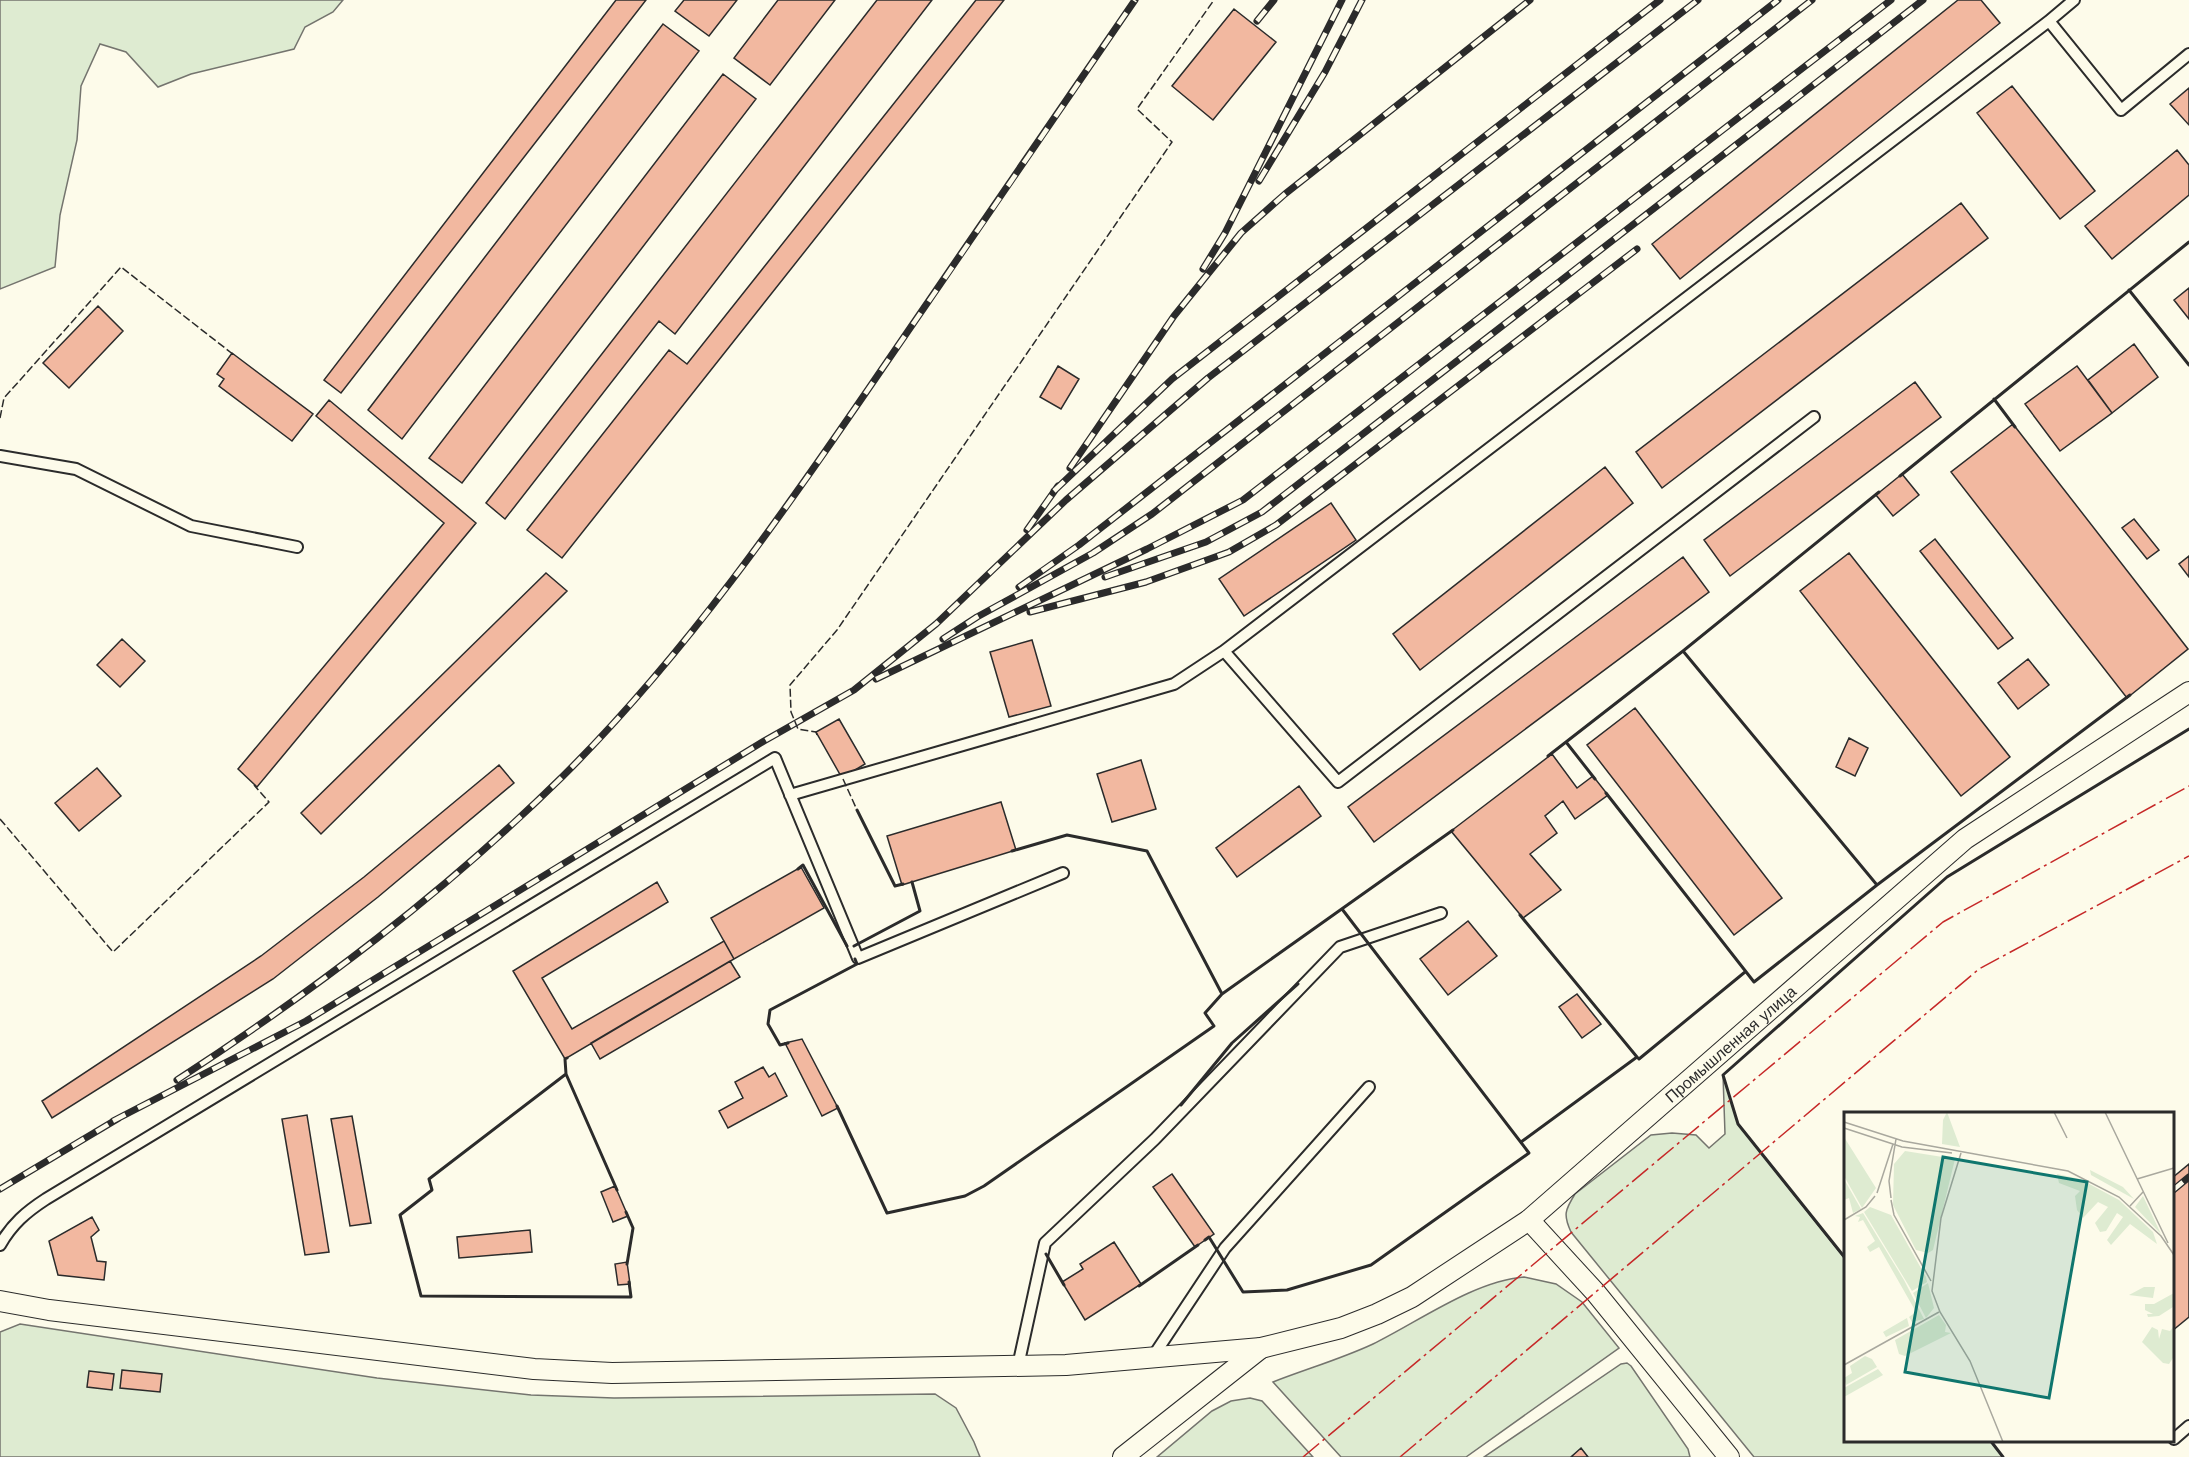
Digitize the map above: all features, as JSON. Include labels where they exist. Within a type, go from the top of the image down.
[{"type":"street","name":"Промышленная улица","points":[[0,1301],[143,1322],[534,1369],[612,1373],[1018,1366],[1152,1359],[1261,1348],[1341,1328],[1412,1297],[1529,1220],[1965,840],[2189,692]]},
{"type":"street","points":[[1529,1220],[1596,1293],[1729,1457]]},
{"type":"street","points":[[1123,1457],[1261,1348]]},
{"type":"lane","points":[[790,795],[1174,684],[1224,651],[2074,0]]},
{"type":"lane","points":[[2049,21],[2121,110],[2189,54]]},
{"type":"lane","points":[[1224,651],[1338,782],[1814,417]]},
{"type":"lane","points":[[0,456],[76,469],[191,526],[297,547]]},
{"type":"lane","points":[[0,1245],[10,1228],[25,1212],[776,758],[858,958],[1063,873]]},
{"type":"lane","points":[[1018,1366],[1045,1243],[1155,1139],[1340,947],[1441,913]]},
{"type":"lane","points":[[1152,1359],[1225,1248],[1369,1087]]},
{"type":"lane","points":[[2174,1439],[2189,1426]]},
{"type":"green space","points":[[0,0],[343,0],[333,12],[305,27],[294,49],[191,74],[158,87],[126,52],[100,44],[81,86],[77,140],[60,215],[55,267],[0,289]]},
{"type":"green space","points":[[1723,1075],[1738,1124],[1844,1258],[1844,1442],[1991,1442],[2003,1457],[1754,1457],[1571,1232],[1566,1213],[1575,1194],[1651,1135],[1672,1133],[1696,1135],[1709,1148],[1725,1134]]},
{"type":"green space","points":[[1524,1277],[1556,1284],[1582,1302],[1619,1348],[1466,1457],[1341,1457],[1273,1382],[1373,1344],[1466,1294],[1505,1280]]},
{"type":"green space","points":[[20,1324],[377,1378],[531,1395],[614,1398],[935,1394],[956,1408],[980,1457],[0,1457],[0,1332]]},
{"type":"green space","points":[[1627,1363],[1688,1449],[1690,1457],[1588,1457],[1581,1449],[1571,1457],[1484,1457],[1621,1364]]},
{"type":"green space","points":[[1250,1398],[1262,1401],[1313,1457],[1157,1457],[1212,1411],[1231,1401]]},
{"type":"building","points":[[616,0],[646,0],[341,393],[324,380]]},
{"type":"building","points":[[684,0],[737,0],[709,36],[675,11]]},
{"type":"building","points":[[778,0],[835,0],[770,85],[734,58]]},
{"type":"building","points":[[877,0],[932,0],[675,334],[659,321],[505,519],[486,503]]},
{"type":"building","points":[[976,0],[1004,0],[562,558],[527,530],[669,350],[687,364]]},
{"type":"building","points":[[1958,0],[1981,0],[2000,23],[1680,279],[1652,244]]},
{"type":"building","points":[[1234,9],[1276,42],[1213,120],[1172,86]]},
{"type":"building","points":[[663,24],[699,51],[402,439],[368,410]]},
{"type":"building","points":[[723,74],[756,99],[462,483],[429,458]]},
{"type":"building","points":[[2012,86],[2095,191],[2060,219],[1977,113]]},
{"type":"building","points":[[2189,88],[2189,125],[2170,104]]},
{"type":"building","points":[[2177,150],[2189,165],[2189,195],[2112,259],[2085,226]]},
{"type":"building","points":[[1961,203],[1988,238],[1662,488],[1636,452]]},
{"type":"building","points":[[2189,288],[2189,319],[2174,300]]},
{"type":"building","points":[[98,306],[123,331],[69,388],[43,363]]},
{"type":"building","points":[[2134,344],[2158,377],[2112,413],[2088,380]]},
{"type":"building","points":[[232,353],[313,414],[292,441],[219,386],[224,379],[217,374]]},
{"type":"building","points":[[1058,366],[1079,379],[1061,409],[1040,397]]},
{"type":"building","points":[[2077,366],[2112,413],[2060,451],[2025,404]]},
{"type":"building","points":[[1915,382],[1941,417],[1730,576],[1704,540]]},
{"type":"building","points":[[329,400],[476,523],[257,787],[238,769],[444,523],[316,416]]},
{"type":"building","points":[[2013,424],[2188,649],[2127,698],[1951,472]]},
{"type":"building","points":[[1605,467],[1633,503],[1420,670],[1393,634]]},
{"type":"building","points":[[1902,474],[1919,495],[1893,516],[1876,495]]},
{"type":"building","points":[[1331,503],[1356,540],[1244,616],[1219,579]]},
{"type":"building","points":[[2134,519],[2159,550],[2147,559],[2122,528]]},
{"type":"building","points":[[1935,539],[2013,638],[1998,649],[1920,551]]},
{"type":"building","points":[[1849,553],[2010,757],[1961,796],[1800,591]]},
{"type":"building","points":[[2189,556],[2189,577],[2179,564]]},
{"type":"building","points":[[1683,557],[1709,592],[1374,842],[1348,807]]},
{"type":"building","points":[[546,573],[567,591],[321,834],[301,813]]},
{"type":"building","points":[[122,639],[145,661],[120,687],[97,665]]},
{"type":"building","points":[[1032,640],[1051,706],[1009,717],[990,652]]},
{"type":"building","points":[[2028,659],[2049,685],[2018,709],[1998,683]]},
{"type":"building","points":[[1635,708],[1782,898],[1734,935],[1587,745]]},
{"type":"building","points":[[839,719],[865,764],[842,778],[816,732]]},
{"type":"building","points":[[1849,738],[1868,748],[1855,776],[1836,767]]},
{"type":"building","points":[[1552,754],[1577,788],[1593,776],[1608,795],[1575,819],[1563,801],[1545,816],[1557,833],[1530,854],[1561,890],[1523,918],[1451,831]]},
{"type":"building","points":[[1141,760],[1156,809],[1112,822],[1097,774]]},
{"type":"building","points":[[499,765],[514,783],[378,897],[273,979],[52,1118],[42,1101],[261,956],[364,877]]},
{"type":"building","points":[[97,768],[121,796],[79,831],[55,803]]},
{"type":"building","points":[[1299,786],[1321,816],[1237,877],[1216,848]]},
{"type":"building","points":[[1001,802],[1016,850],[902,885],[887,836]]},
{"type":"building","points":[[801,867],[824,908],[734,959],[711,918]]},
{"type":"building","points":[[657,882],[668,902],[542,978],[572,1029],[724,941],[734,959],[565,1059],[513,971]]},
{"type":"building","points":[[1468,921],[1497,956],[1448,995],[1420,959]]},
{"type":"building","points":[[730,961],[740,977],[600,1059],[591,1043]]},
{"type":"building","points":[[1577,994],[1601,1024],[1582,1038],[1559,1007]]},
{"type":"building","points":[[802,1039],[838,1108],[822,1116],[785,1043]]},
{"type":"building","points":[[763,1067],[769,1077],[775,1073],[787,1096],[728,1128],[719,1111],[743,1098],[735,1082]]},
{"type":"building","points":[[307,1115],[329,1252],[305,1255],[282,1119]]},
{"type":"building","points":[[352,1116],[371,1223],[350,1226],[331,1119]]},
{"type":"building","points":[[2189,1164],[2189,1317],[2174,1329],[2174,1176]]},
{"type":"building","points":[[1172,1174],[1214,1234],[1195,1247],[1153,1187]]},
{"type":"building","points":[[615,1186],[628,1216],[613,1222],[601,1192]]},
{"type":"building","points":[[92,1217],[99,1230],[91,1237],[97,1261],[106,1262],[104,1280],[58,1275],[49,1241]]},
{"type":"building","points":[[530,1230],[532,1252],[459,1258],[457,1237]]},
{"type":"building","points":[[1114,1242],[1141,1284],[1085,1320],[1062,1282],[1083,1269],[1080,1264]]},
{"type":"building","points":[[627,1262],[630,1284],[618,1285],[615,1264]]},
{"type":"building","points":[[122,1370],[162,1374],[160,1392],[120,1388]]},
{"type":"building","points":[[89,1371],[114,1374],[112,1390],[87,1387]]},
{"type":"building","points":[[1581,1448],[1588,1457],[1571,1457]]},
{"type":"railway","points":[[177,1080],[279,1011],[377,939],[424,901],[517,820],[562,777],[650,682],[732,580],[808,476],[1135,0]]},
{"type":"railway","points":[[1257,21],[1274,0]]},
{"type":"railway","points":[[1203,269],[1225,233],[1342,0]]},
{"type":"railway","points":[[1259,181],[1325,72],[1362,0]]},
{"type":"railway","points":[[1070,468],[1174,316],[1241,233],[1285,194],[1530,0]]},
{"type":"railway","points":[[1054,491],[1172,379],[1660,0]]},
{"type":"railway","points":[[113,1121],[306,1021],[764,741],[854,690],[936,624],[1066,500],[1208,378],[1698,0]]},
{"type":"railway","points":[[1019,587],[1079,545],[1778,0]]},
{"type":"railway","points":[[943,639],[977,617],[1093,553],[1152,514],[1812,0]]},
{"type":"railway","points":[[876,679],[1147,549],[1243,500],[1891,0]]},
{"type":"railway","points":[[1105,577],[1206,542],[1262,512],[1923,0]]},
{"type":"railway","points":[[1030,612],[1146,582],[1229,552],[1276,525],[1637,249]]},
{"type":"railway","points":[[1027,530],[1058,486]]},
{"type":"railway","points":[[0,1189],[119,1118]]},
{"type":"railway","points":[[2174,1189],[2189,1177]]},
{"type":"fence","points":[[817,735],[816,732],[798,729],[791,712],[790,685],[837,630],[1172,142],[1137,109],[1214,0]]},
{"type":"fence","points":[[0,418],[4,398],[121,267],[234,355]]},
{"type":"fence","points":[[843,779],[857,810]]},
{"type":"fence","points":[[0,819],[113,952],[269,802],[254,785]]},
{"type":"wall","points":[[1900,476],[2189,242]]},
{"type":"wall","points":[[2129,290],[2189,365]]},
{"type":"wall","points":[[1994,399],[2015,427]]},
{"type":"wall","points":[[1548,756],[1683,651],[1879,492]]},
{"type":"wall","points":[[1683,651],[1877,885]]},
{"type":"wall","points":[[1606,793],[1754,982],[1877,885],[2130,695]]},
{"type":"wall","points":[[1844,1256],[1738,1124],[1723,1075],[1947,877],[2189,729]]},
{"type":"wall","points":[[1566,742],[1595,779]]},
{"type":"wall","points":[[857,810],[895,886],[903,884]]},
{"type":"wall","points":[[837,1106],[887,1213],[965,1196],[984,1186],[1214,1026],[1205,1013],[1222,994],[1453,830]]},
{"type":"wall","points":[[1012,851],[1067,835],[1147,851],[1222,994]]},
{"type":"wall","points":[[798,869],[803,865],[847,946]]},
{"type":"wall","points":[[854,946],[920,911],[912,882]]},
{"type":"wall","points":[[1205,1240],[1209,1237],[1243,1292],[1287,1290],[1371,1265],[1529,1153],[1342,909]]},
{"type":"wall","points":[[1520,915],[1637,1057]]},
{"type":"wall","points":[[788,1043],[780,1045],[768,1024],[770,1010],[857,964],[855,959]]},
{"type":"wall","points":[[1521,1142],[1637,1057],[1639,1059],[1745,972]]},
{"type":"wall","points":[[1181,1105],[1232,1043],[1298,984]]},
{"type":"wall","points":[[567,1058],[565,1059],[566,1074],[617,1190]]},
{"type":"wall","points":[[566,1074],[429,1179],[432,1190],[400,1215],[421,1296],[631,1297],[629,1282]]},
{"type":"wall","points":[[626,1212],[633,1228],[627,1264]]},
{"type":"wall","points":[[1139,1286],[1198,1245]]},
{"type":"wall","points":[[1046,1254],[1064,1285]]},
{"type":"wall","points":[[1992,1442],[2003,1457]]},
{"type":"power","points":[[1303,1457],[1943,922],[2189,786]]},
{"type":"power","points":[[1400,1457],[1979,969],[2189,856]]}]
